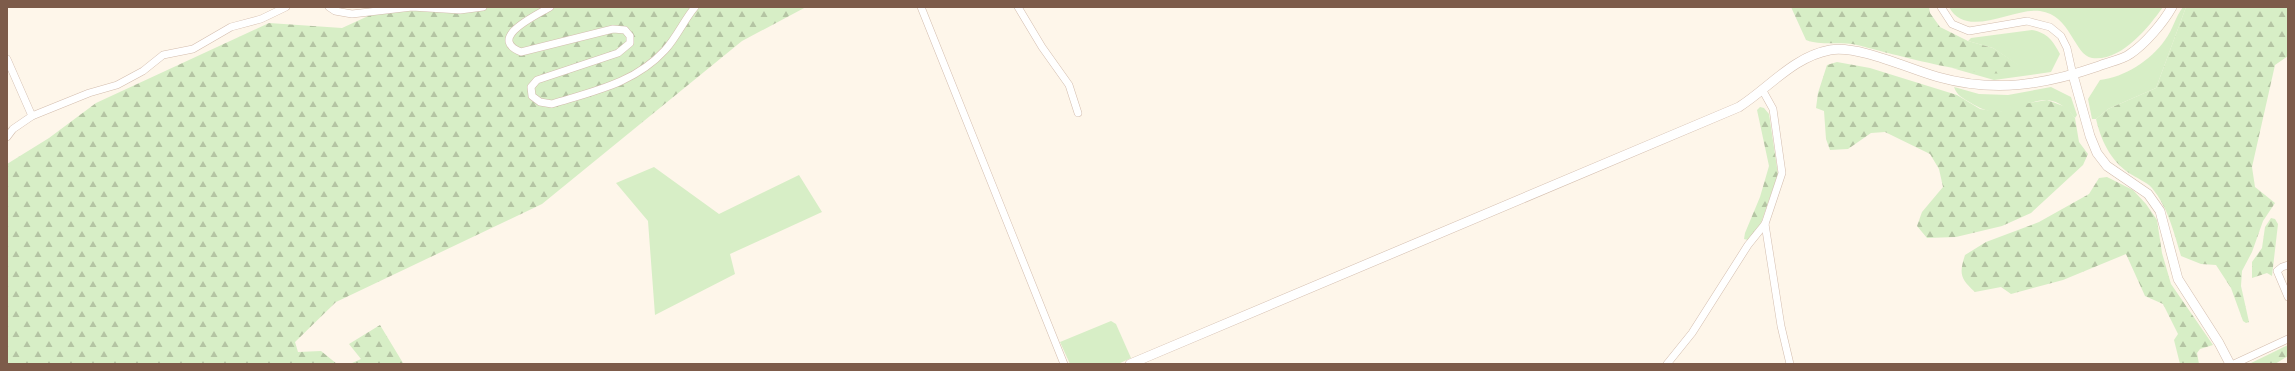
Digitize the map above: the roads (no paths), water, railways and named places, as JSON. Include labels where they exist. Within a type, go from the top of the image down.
[{"type":"street","points":[[7,137],[13,129],[32,116],[89,93],[117,85],[143,71],[163,55],[193,49],[231,27],[261,19],[286,7]]},
{"type":"street","points":[[329,7],[335,11],[352,14],[412,7],[460,10],[482,7]]},
{"type":"street","points":[[550,7],[514,29],[510,36],[510,44],[514,49],[521,52],[613,30],[625,30],[630,36],[630,43],[618,53],[537,80],[531,86],[532,96],[540,102],[552,104],[631,78],[647,69],[666,49],[695,7]]},
{"type":"street","points":[[921,7],[1064,364]]},
{"type":"street","points":[[1018,7],[1042,47],[1070,85],[1078,114]]},
{"type":"street","points":[[1941,7],[1952,24],[1969,31],[2027,21],[2050,27],[2061,36],[2067,48],[2090,136],[2097,153],[2107,166],[2148,194],[2160,211],[2178,279],[2219,343],[2230,364]]},
{"type":"street","points":[[1130,364],[1739,107],[1763,91],[1794,64],[1809,55],[1832,50],[1852,50],[1939,77],[1972,85],[2002,87],[2028,85],[2073,75],[2130,55],[2163,22],[2172,7]]},
{"type":"street","points":[[7,59],[32,116]]},
{"type":"street","points":[[1667,364],[1692,333],[1748,245],[1765,224],[1782,173],[1773,109],[1763,91]]},
{"type":"street","points":[[1765,224],[1781,326],[1790,364]]},
{"type":"street","points":[[2288,265],[2277,271],[2288,297]]},
{"type":"street","points":[[2234,364],[2288,339]]}]
